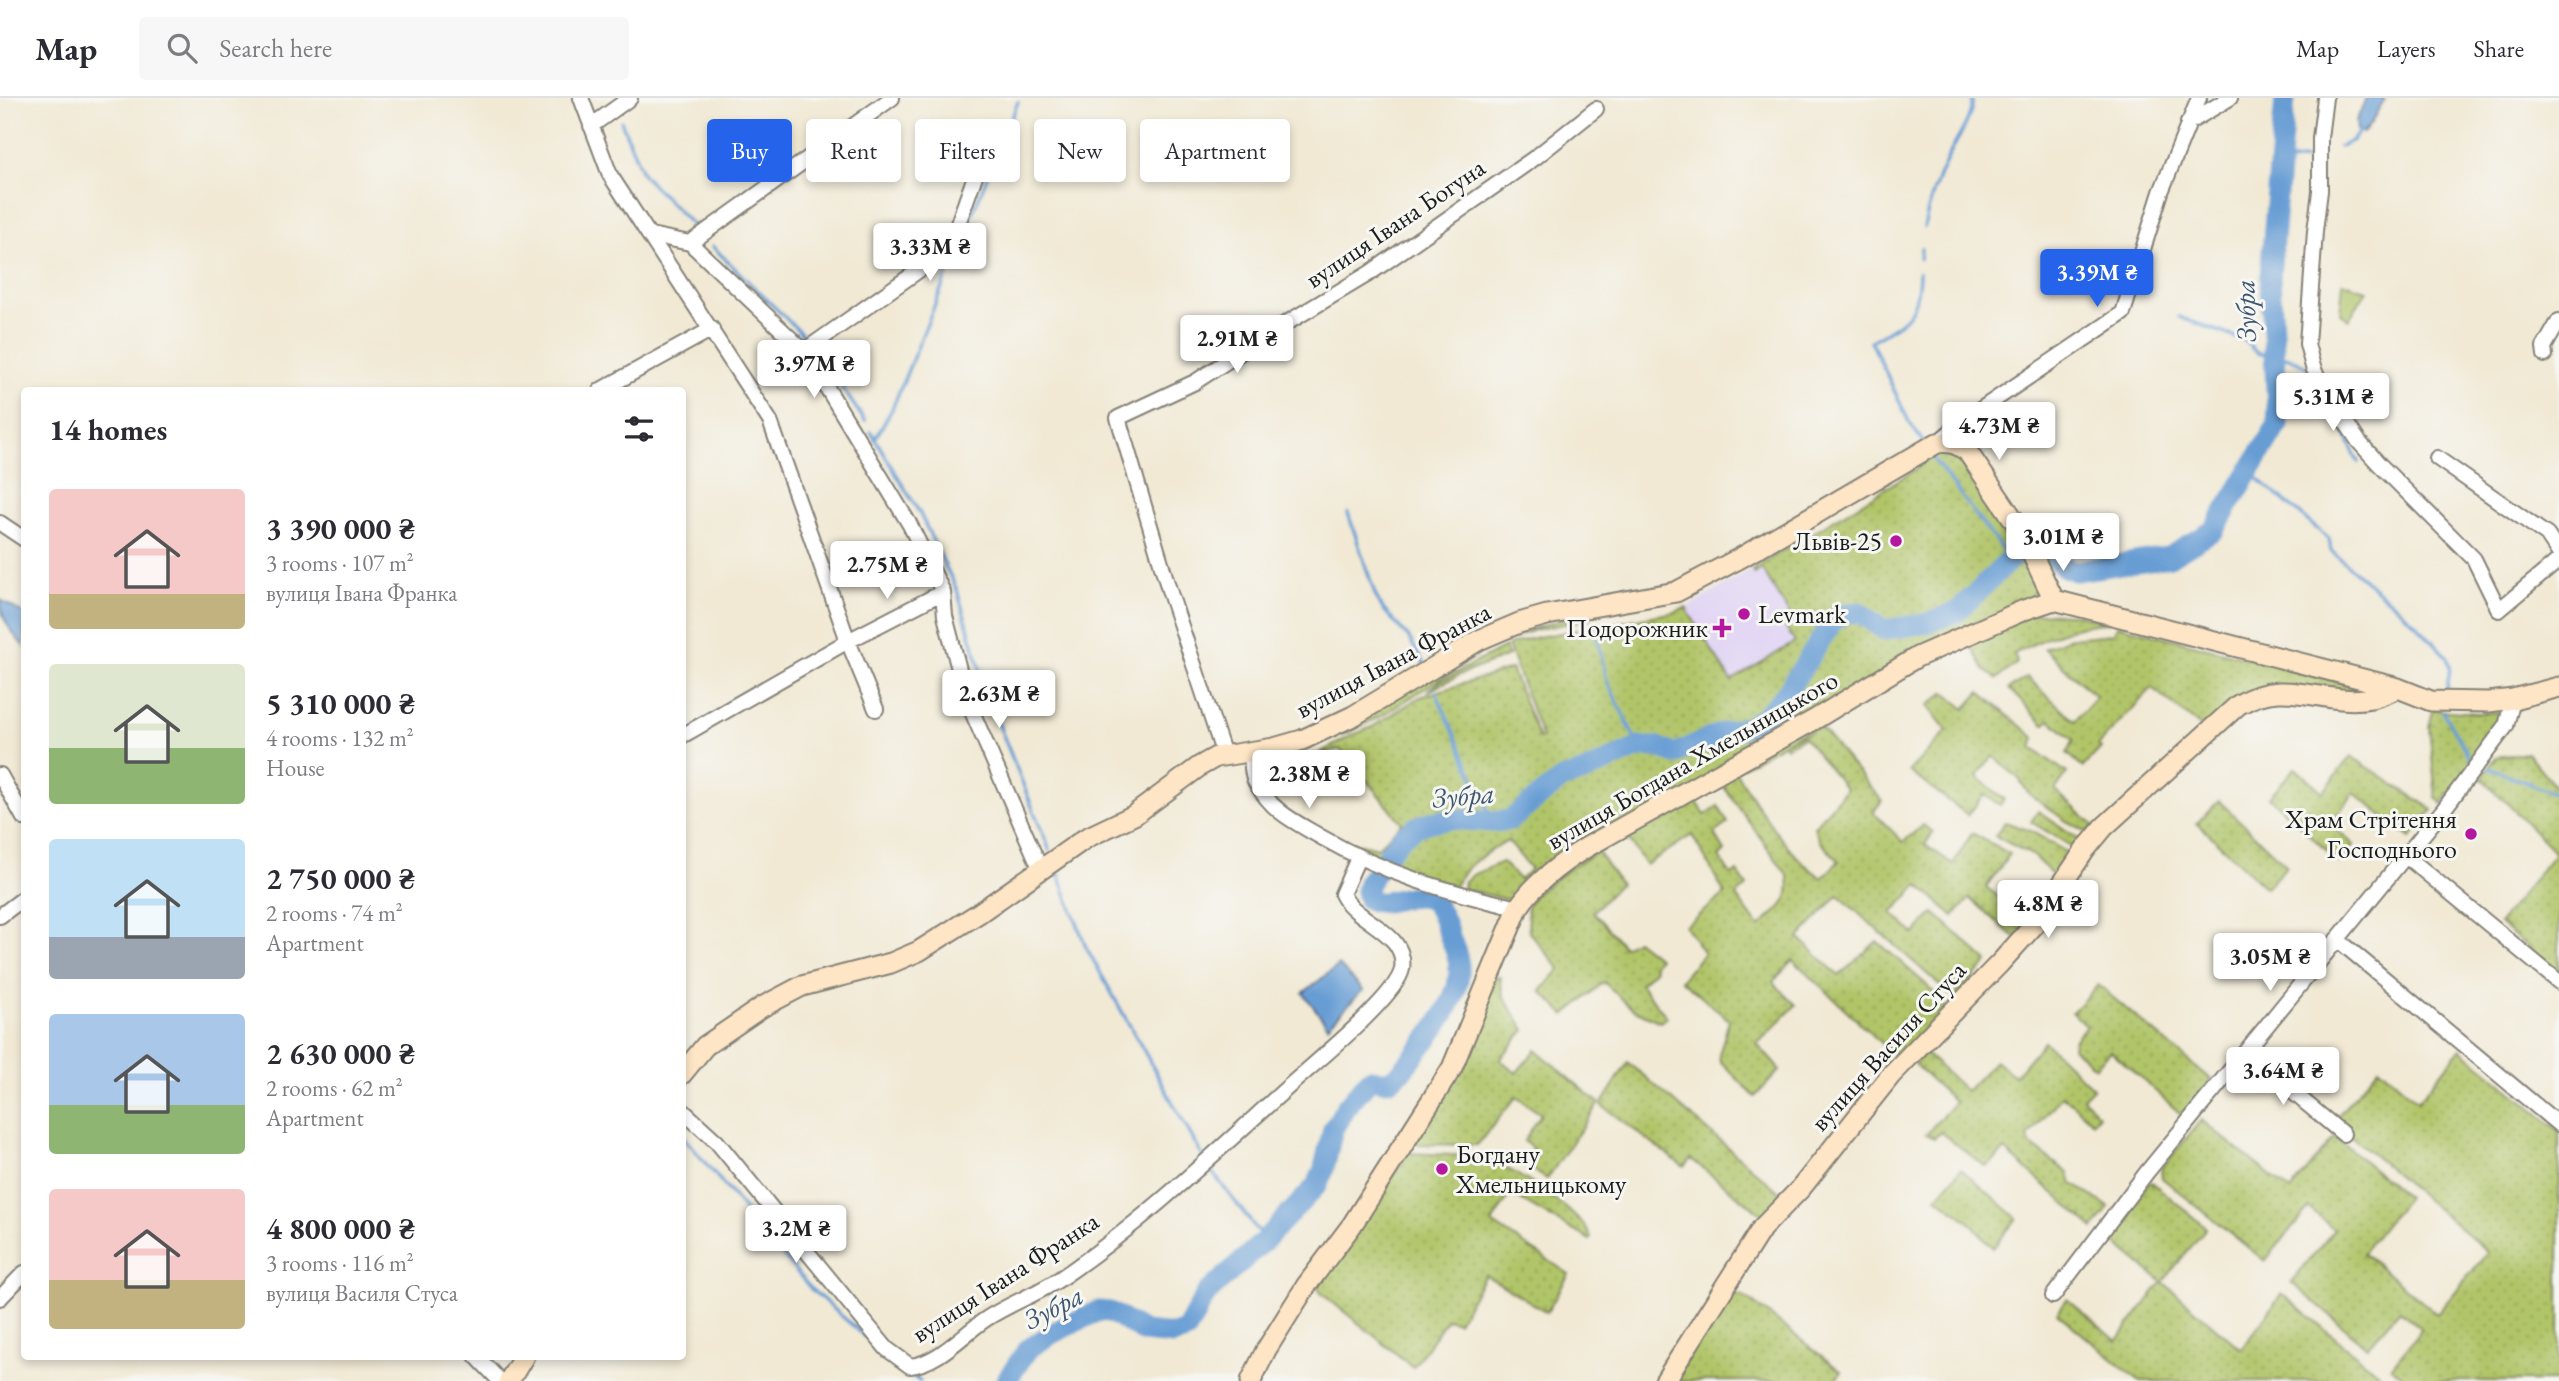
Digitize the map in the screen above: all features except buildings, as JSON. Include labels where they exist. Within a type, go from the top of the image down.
[{"type":"street","points":[[581,98],[610,175],[770,421],[848,641],[876,709]]},
{"type":"street","points":[[591,126],[630,98]]},
{"type":"street","points":[[690,243],[892,98]]},
{"type":"street","name":"вулиця Івана Франка","points":[[686,1069],[705,1046],[762,1007],[802,986],[891,962],[919,951],[1086,838],[1134,815],[1200,766],[1224,755],[1291,744],[1332,727],[1479,640],[1519,623],[1547,615],[1676,592],[1742,557],[1937,443],[1962,422],[2123,313],[2161,192],[2199,98]]},
{"type":"street","points":[[2188,123],[2230,98]]},
{"type":"street","points":[[2325,98],[2307,344],[2319,384],[2378,464],[2474,559],[2499,610],[2559,560]]},
{"type":"street","name":"вулиця Івана Богуна","points":[[1224,755],[1170,593],[1118,418],[1195,382],[1370,273],[1536,157],[1596,109]]},
{"type":"street","points":[[804,351],[949,249],[973,182]]},
{"type":"street","points":[[650,235],[690,243],[804,351],[910,525],[943,592],[945,616],[967,700],[1041,870]]},
{"type":"street","points":[[2545,355],[2544,347],[2559,321]]},
{"type":"street","points":[[606,387],[712,329]]},
{"type":"street","points":[[1937,443],[1959,445],[1967,451],[2025,538],[2054,600],[2398,688],[2431,701],[2489,702],[2559,687]]},
{"type":"street","points":[[2437,457],[2547,535],[2559,553]]},
{"type":"street","points":[[0,523],[21,537]]},
{"type":"street","points":[[686,734],[848,641],[943,592]]},
{"type":"street","name":"вулиця Богдана Хмельницького","points":[[1251,1381],[1266,1350],[1306,1286],[1352,1225],[1452,1068],[1518,908],[1534,888],[1587,847],[1814,720],[1917,657],[2024,610],[2054,600]]},
{"type":"street","name":"вулиця Василя Стуса","points":[[1665,1381],[1762,1227],[1801,1188],[1891,1075],[2035,924],[2093,839],[2130,802],[2238,705],[2262,693],[2284,691],[2345,699],[2370,698],[2398,688]]},
{"type":"street","points":[[2053,1296],[2147,1171],[2406,856],[2506,726],[2512,699]]},
{"type":"street","points":[[1251,751],[1254,780],[1278,812],[1364,861],[1391,873],[1453,893],[1518,908]]},
{"type":"street","points":[[0,775],[21,813]]},
{"type":"street","points":[[2406,856],[2559,982]]},
{"type":"street","name":"вулиця Івана Франка","points":[[686,1114],[717,1142],[887,1349],[910,1366],[928,1361],[987,1318],[1049,1286],[1093,1256],[1210,1158],[1343,1040],[1392,986],[1401,974],[1401,954],[1395,943],[1353,910],[1342,894],[1343,887],[1364,861]]},
{"type":"street","points":[[0,916],[21,900]]},
{"type":"street","points":[[2337,939],[2558,1124]]},
{"type":"street","points":[[2245,1052],[2343,1134]]},
{"type":"street","points":[[0,1298],[21,1276]]},
{"type":"street","points":[[480,1360],[500,1381]]},
{"type":"street","points":[[509,1381],[522,1360]]},
{"type":"shaded area","points":[[1762,569],[1792,620],[1785,625],[1795,642],[1730,682],[1686,608],[1752,570],[1754,574]]},
{"type":"green space","points":[[2343,283],[2367,290],[2349,319],[2340,313]]},
{"type":"green space","points":[[1946,451],[1972,472],[1998,508],[2036,580],[2037,588],[2028,600],[1519,898],[1508,900],[1463,889],[1464,881],[1472,875],[1502,862],[1520,880],[1531,869],[1508,841],[1470,866],[1454,887],[1377,864],[1350,845],[1361,844],[1377,848],[1402,823],[1340,749],[1314,756],[1372,727],[1420,697],[1511,669],[1539,739],[1542,738],[1508,645],[1686,608],[1731,681],[1795,642],[1784,625],[1792,619],[1762,569],[1754,574],[1752,570],[1918,468],[1931,454]]},
{"type":"green space","points":[[1588,611],[1590,619],[1534,630],[1490,647],[1383,715],[1341,736],[1339,730],[1487,643]]},
{"type":"green space","points":[[2032,613],[2075,614],[2109,623],[2072,629],[2025,648],[2014,654],[2017,663],[1997,679],[1984,669],[1970,644]]},
{"type":"green space","points":[[2118,625],[2355,686],[2350,693],[2274,686],[2201,727],[2152,688],[2098,745],[2101,748],[2083,767],[2067,753],[2074,740],[2050,720],[2044,725],[2009,689],[2027,677],[2075,721],[2096,697],[2044,648],[2070,638],[2113,634]]},
{"type":"green space","points":[[1505,647],[1508,656],[1459,675],[1427,692],[1440,681]]},
{"type":"green space","points":[[1945,692],[1965,709],[1980,692],[2035,738],[2032,748],[2067,773],[2055,790],[2094,826],[2087,832],[2066,821],[2029,794],[2019,779],[1993,756],[1977,777],[2004,799],[2000,805],[1984,795],[1968,815],[1909,771],[1947,731],[1928,706]]},
{"type":"green space","points":[[2433,710],[2498,712],[2501,716],[2500,724],[2442,804],[2436,797],[2429,727]]},
{"type":"green space","points":[[1820,727],[1882,801],[1873,812],[1903,842],[1923,825],[1933,832],[1925,845],[1953,864],[1972,833],[2010,854],[1986,887],[2029,921],[2015,938],[1970,898],[1954,916],[1918,885],[1892,913],[1914,934],[1934,913],[1988,962],[1956,997],[1953,997],[1838,895],[1799,938],[1839,976],[1877,941],[1939,996],[1946,1008],[1900,1055],[1895,1056],[1793,960],[1773,982],[1796,1005],[1757,1044],[1780,1070],[1755,1097],[1720,1061],[1719,1055],[1729,1020],[1681,980],[1704,953],[1685,926],[1725,894],[1692,835],[1646,865],[1625,835],[1706,786],[1709,792],[1696,800],[1705,815],[1718,806],[1728,823],[1714,833],[1725,851],[1719,857],[1731,875],[1737,872],[1747,886],[1736,896],[1759,927],[1786,900],[1788,876],[1724,787],[1723,779],[1735,771],[1784,843],[1822,878],[1839,861],[1820,842],[1814,827],[1846,789],[1804,737],[1786,747],[1784,743]]},
{"type":"green space","points":[[2527,753],[2559,791],[2559,973],[2499,923],[2555,852],[2482,778],[2496,757]]},
{"type":"green space","points":[[2351,756],[2433,810],[2411,838],[2354,793],[2330,824],[2354,845],[2339,862],[2269,797],[2295,768],[2323,792]]},
{"type":"green space","points":[[2219,801],[2287,866],[2266,888],[2197,823]]},
{"type":"green space","points":[[2038,811],[2082,841],[2076,849],[2031,822]]},
{"type":"green space","points":[[2005,822],[2031,831],[2071,855],[2057,879],[2032,855],[1995,836]]},
{"type":"green space","points":[[1596,849],[1620,884],[1593,912],[1624,947],[1636,940],[1659,958],[1653,965],[1655,969],[1640,984],[1667,1017],[1661,1022],[1632,1009],[1604,982],[1565,1015],[1541,991],[1560,969],[1529,932],[1527,907],[1534,895]]},
{"type":"green space","points":[[1495,977],[1500,977],[1503,996],[1525,1030],[1500,1059],[1516,1073],[1536,1050],[1599,1103],[1547,1179],[1523,1164],[1533,1149],[1524,1141],[1541,1114],[1516,1097],[1477,1145],[1419,1144],[1414,1141]]},
{"type":"green space","points":[[2098,985],[2211,1080],[2182,1115],[2111,1051],[2095,1067],[2073,1048],[2074,1040],[2086,1026],[2072,1012]]},
{"type":"green space","points":[[2044,1041],[2093,1088],[2083,1098],[2099,1115],[2093,1122],[2062,1095],[2028,1137],[2030,1144],[2068,1173],[2072,1183],[2109,1207],[2094,1229],[2005,1150],[1986,1167],[1940,1132],[1934,1138],[1926,1134],[1955,1102],[1914,1064],[1925,1053],[1966,1091],[1995,1061],[2015,1076]]},
{"type":"green space","points":[[2461,1049],[2559,1131],[2559,1381],[2408,1381],[2391,1367],[2422,1329],[2400,1310],[2367,1347],[2291,1282],[2334,1230],[2309,1208],[2265,1261],[2162,1178],[2161,1169],[2201,1120],[2290,1191],[2335,1137],[2407,1197],[2363,1253],[2437,1314],[2488,1252],[2339,1126],[2336,1118],[2379,1067],[2418,1101]]},
{"type":"green space","points":[[1628,1062],[1782,1194],[1764,1216],[1691,1159],[1684,1167],[1601,1105]]},
{"type":"green space","points":[[1409,1153],[1471,1156],[1469,1160],[1495,1161],[1541,1189],[1567,1209],[1584,1225],[1591,1237],[1590,1240],[1510,1194],[1492,1223],[1569,1274],[1547,1312],[1485,1275],[1458,1322],[1447,1319],[1413,1367],[1321,1293],[1316,1284]]},
{"type":"green space","points":[[1961,1169],[2017,1218],[1993,1248],[1973,1225],[1937,1197]]},
{"type":"green space","points":[[2149,1182],[2206,1228],[2163,1282],[2241,1349],[2282,1294],[2379,1374],[2374,1381],[2139,1381],[2057,1313],[2067,1299],[2117,1341],[2162,1282],[2108,1237]]},
{"type":"green space","points":[[1731,1294],[1742,1296],[1755,1304],[1842,1372],[1834,1381],[1672,1381]]},
{"type":"water","points":[[2366,98],[2384,98],[2384,101],[2363,133],[2357,130],[2356,121]]},
{"type":"water","points":[[1,600],[21,612],[21,643],[11,631],[1,607]]},
{"type":"water","points":[[1339,965],[1363,990],[1328,1026],[1303,993]]},
{"type":"waterway","points":[[1924,227],[1936,184],[1967,122],[1973,98]]},
{"type":"waterway","name":"Зубра","points":[[2044,550],[2065,567],[2075,571],[2169,557],[2214,530],[2278,424],[2270,276],[2285,98]]},
{"type":"waterway","points":[[875,439],[892,409],[1018,102]]},
{"type":"waterway","points":[[621,121],[643,175],[696,229]]},
{"type":"waterway","points":[[2339,147],[2353,140],[2361,129]]},
{"type":"waterway","points":[[2281,163],[2316,158]]},
{"type":"waterway","points":[[712,246],[806,338]]},
{"type":"waterway","points":[[1920,259],[1921,249]]},
{"type":"waterway","points":[[1919,272],[1913,308],[1901,322],[1871,341],[1909,422],[1923,442]]},
{"type":"waterway","points":[[2179,317],[2243,340],[2257,353],[2289,358],[2310,369]]},
{"type":"waterway","points":[[816,350],[865,421]]},
{"type":"waterway","points":[[2345,429],[2358,462]]},
{"type":"waterway","points":[[871,432],[919,512],[957,590],[983,678]]},
{"type":"waterway","points":[[1932,457],[2009,559]]},
{"type":"waterway","points":[[2249,471],[2329,539],[2331,551],[2413,621],[2447,657],[2450,668],[2447,689]]},
{"type":"waterway","points":[[1348,513],[1376,597],[1409,638],[1424,664]]},
{"type":"waterway","name":"Зубра","points":[[1006,1381],[1028,1349],[1053,1333],[1098,1311],[1110,1312],[1144,1332],[1173,1335],[1186,1331],[1206,1294],[1265,1240],[1317,1185],[1323,1172],[1333,1129],[1346,1107],[1370,1079],[1385,1081],[1397,1075],[1428,1038],[1450,1003],[1458,979],[1457,956],[1444,919],[1434,903],[1427,898],[1419,896],[1376,902],[1368,899],[1366,891],[1368,883],[1403,836],[1416,827],[1450,819],[1493,822],[1510,820],[1562,779],[1582,773],[1639,747],[1657,747],[1675,754],[1719,734],[1750,726],[1784,696],[1833,621],[1842,614],[1859,612],[1884,630],[1927,623],[1957,612],[2020,550]]},
{"type":"waterway","points":[[1595,628],[1607,681],[1639,747]]},
{"type":"waterway","points":[[1436,692],[1493,822]]},
{"type":"waterway","points":[[990,703],[1050,851]]},
{"type":"waterway","points":[[2443,712],[2471,759]]},
{"type":"waterway","points":[[2489,768],[2559,795]]},
{"type":"waterway","points":[[1058,872],[1086,947],[1203,1157]]},
{"type":"waterway","points":[[686,1140],[811,1289],[877,1347]]},
{"type":"waterway","points":[[1212,1172],[1265,1240]]},
{"type":"waterway","points":[[904,1370],[920,1381]]},
{"type":"place","name":"Львів-25","points":[[1896,541]]},
{"type":"place","name":"Levmark","points":[[1744,614]]},
{"type":"place","name":"Подорожник","points":[[1722,628]]},
{"type":"place","name":"Храм Стрітення Господнього","points":[[2471,834]]},
{"type":"place","name":"Богдану Хмельницькому","points":[[1442,1169]]}]
